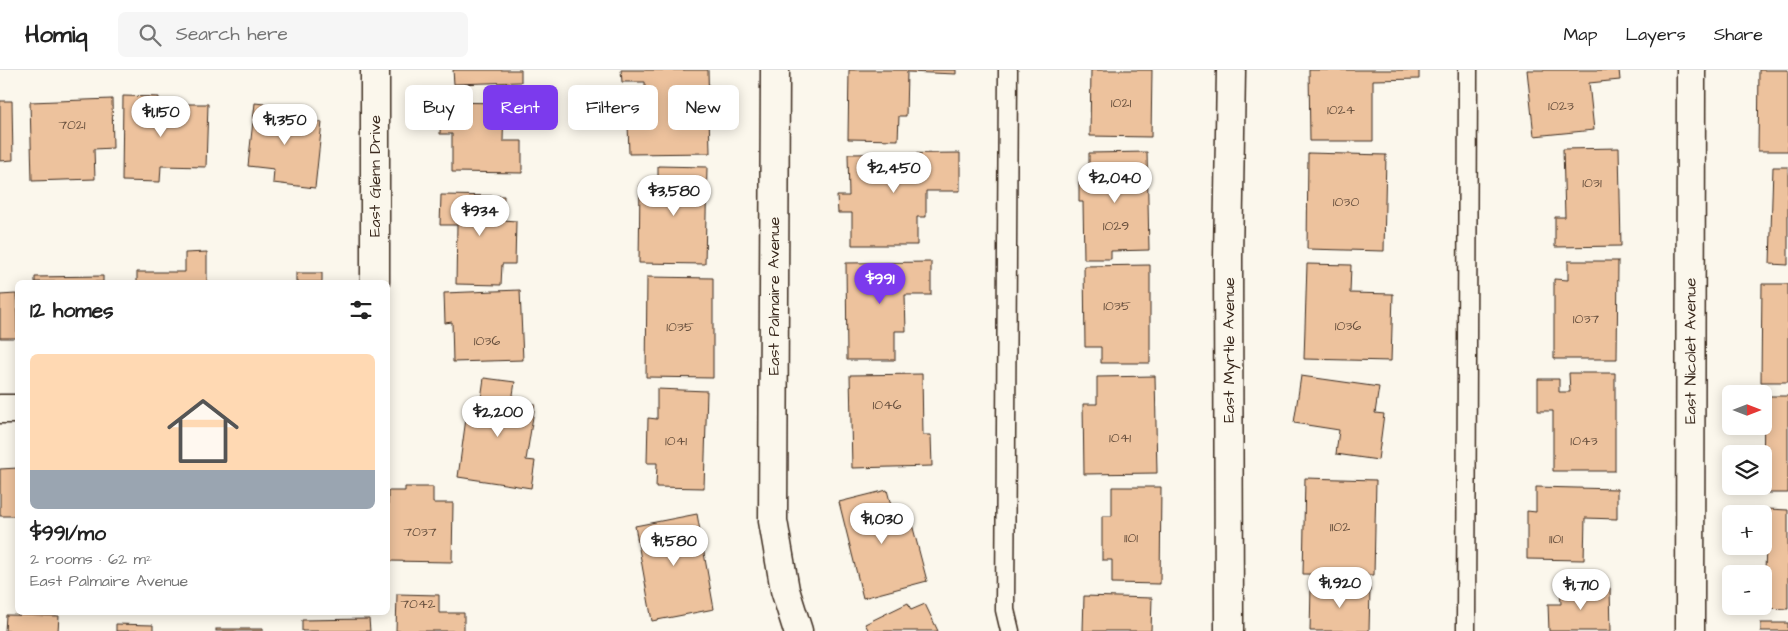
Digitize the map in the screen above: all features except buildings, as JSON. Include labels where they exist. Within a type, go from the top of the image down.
[{"type":"street","name":"East Glenn Drive","points":[[375,70],[375,280]]},
{"type":"street","name":"East Palmaire Avenue","points":[[775,70],[773,521],[785,590],[798,631]]},
{"type":"street","name":"East Myrtle Avenue","points":[[1229,631],[1228,258],[1231,70]]},
{"type":"street","name":"East Nicolet Avenue","points":[[1690,631],[1691,70]]},
{"type":"street","points":[[0,409],[15,409]]},
{"type":"lane","points":[[1008,70],[1005,610],[1010,631]]},
{"type":"lane","points":[[1466,631],[1468,70]]}]
